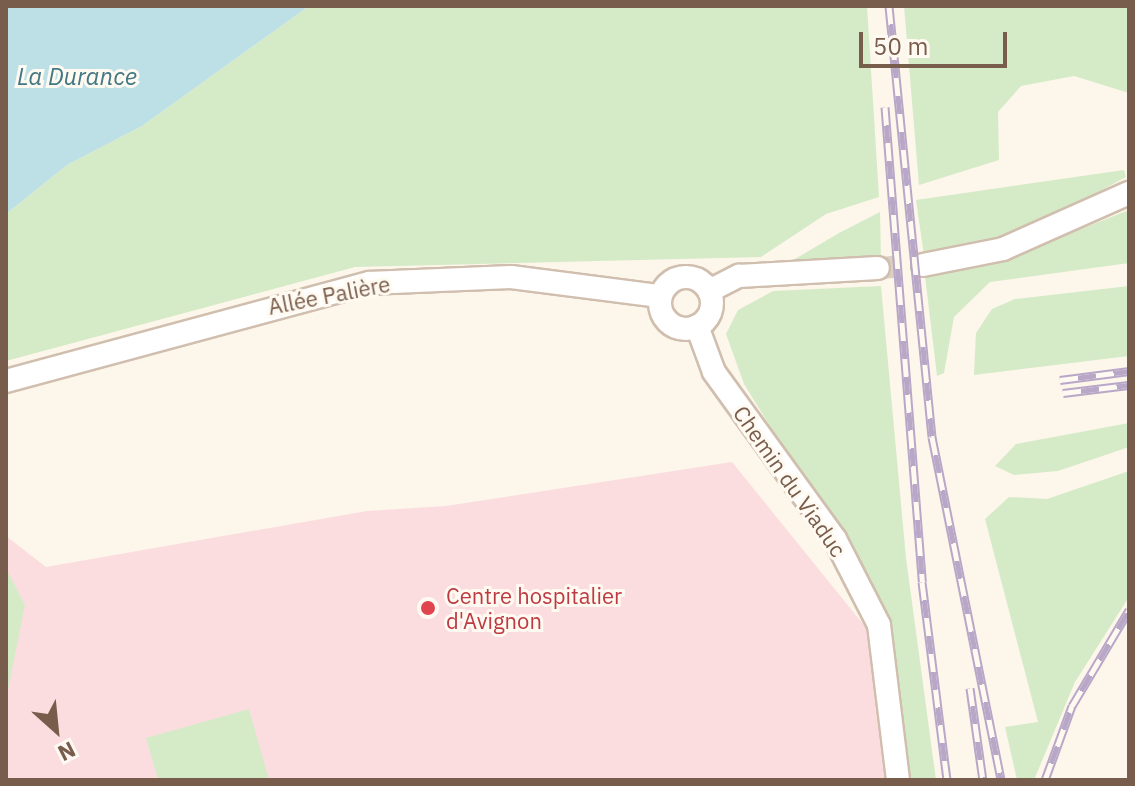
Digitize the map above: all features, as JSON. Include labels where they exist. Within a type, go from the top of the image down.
[{"type":"street","points":[[923,265],[1003,249],[1129,193]]},
{"type":"street","points":[[709,291],[739,276],[878,268]]},
{"type":"street","name":"Allée Palière","points":[[6,381],[369,283],[511,277],[660,296]]},
{"type":"street","points":[[680,277],[700,281],[709,291],[711,311],[697,326],[666,320],[660,296],[680,277]]},
{"type":"street","name":"Chemin du Viaduc","points":[[697,326],[714,372],[835,539],[879,625],[898,780]]},
{"type":"shaded area","name":"Centre hospitalier d'Avignon","points":[[732,462],[867,629],[885,780],[6,780],[6,536],[46,567],[367,511],[446,506]]},
{"type":"green space","points":[[309,6],[867,6],[879,197],[826,214],[761,257],[355,267],[6,361],[6,214],[67,165],[142,126]]},
{"type":"green space","points":[[904,6],[1129,6],[1129,93],[1074,76],[1021,86],[998,112],[999,160],[919,185]]},
{"type":"green space","points":[[1124,170],[1126,177],[1043,222],[980,247],[924,255],[916,200]]},
{"type":"green space","points":[[1129,210],[1129,263],[990,282],[954,317],[944,373],[937,376],[925,276],[1005,259]]},
{"type":"green space","points":[[880,212],[881,260],[790,262],[839,233]]},
{"type":"green space","points":[[881,286],[906,558],[936,780],[906,780],[892,625],[744,384],[726,334],[738,310],[773,291]]},
{"type":"green space","points":[[1129,286],[1129,356],[974,375],[976,333],[992,309],[1015,299]]},
{"type":"green space","points":[[1129,423],[1129,447],[1058,471],[1014,475],[995,466],[1016,444]]},
{"type":"green space","points":[[1129,471],[1129,597],[1075,682],[1034,780],[1017,780],[1005,727],[1038,722],[985,519],[1009,497],[1047,499]]},
{"type":"green space","points":[[6,568],[25,605],[6,700]]},
{"type":"green space","points":[[249,709],[269,780],[158,780],[146,738]]},
{"type":"water","name":"La Durance","points":[[6,6],[309,6],[142,126],[67,165],[6,214]]},
{"type":"tunnel","points":[[878,268],[923,265]]},
{"type":"railway","points":[[889,6],[932,437],[1001,780]]},
{"type":"railway","points":[[885,107],[922,582],[947,780]]},
{"type":"railway","points":[[1060,380],[1129,371]]},
{"type":"railway","points":[[1063,393],[1129,385]]},
{"type":"railway","points":[[1045,780],[1072,706],[1129,610]]},
{"type":"railway","points":[[970,688],[983,780]]},
{"type":"place","name":"Centre hospitalier d'Avignon","points":[[428,608]]}]
